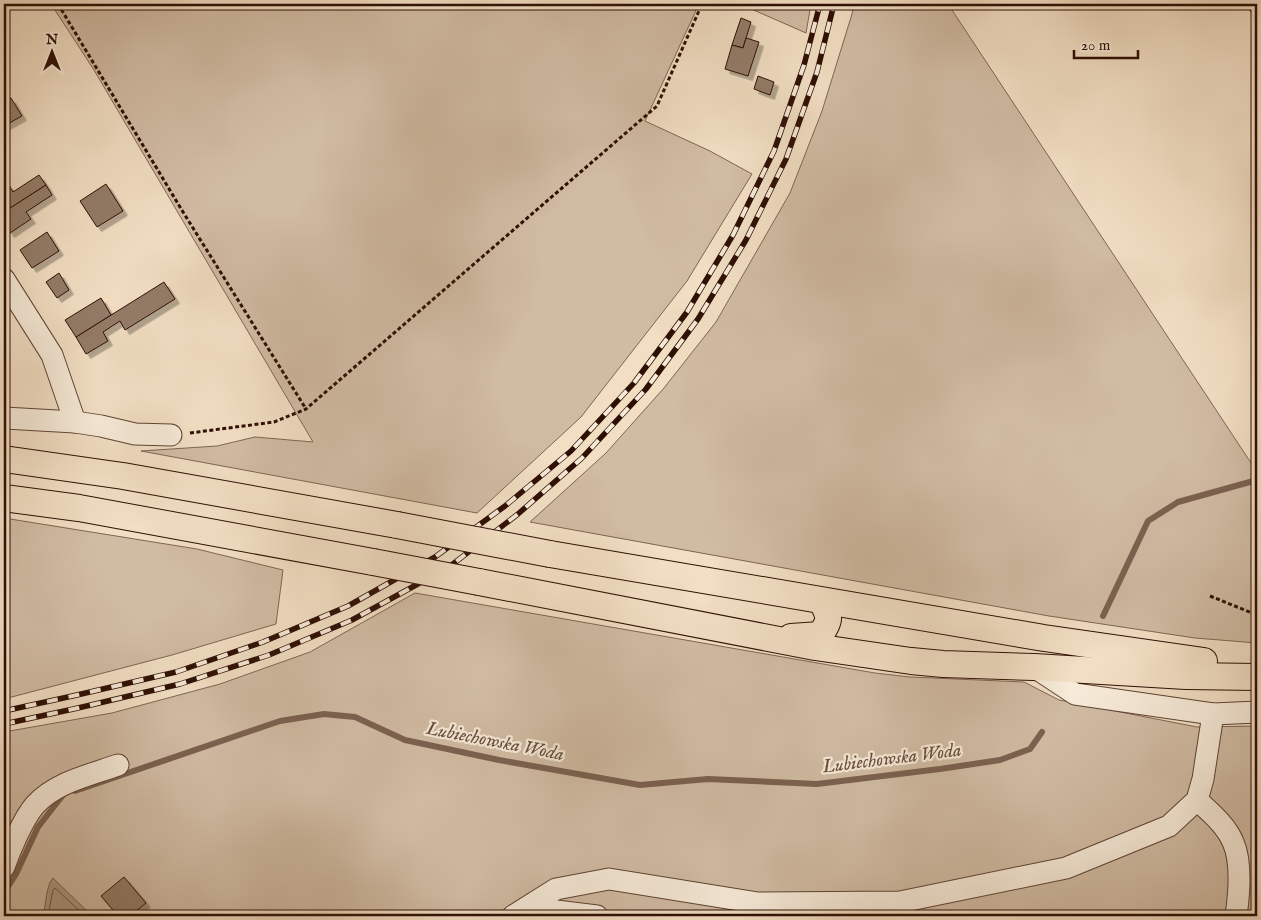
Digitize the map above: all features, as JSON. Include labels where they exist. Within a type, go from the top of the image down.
[{"type":"main road","points":[[4,459],[132,478],[822,602],[1044,638],[1257,667]]},
{"type":"main road","points":[[4,498],[88,510],[373,562],[863,655],[943,664],[1257,678]]},
{"type":"main road","points":[[765,637],[820,635],[827,625],[828,615],[822,602]]},
{"type":"street","points":[[4,279],[52,355],[75,422]]},
{"type":"street","points":[[4,418],[75,422],[135,434],[172,435]]},
{"type":"street","points":[[1034,667],[1075,694],[1213,714],[1257,712]]},
{"type":"street","points":[[513,916],[556,889],[609,879],[758,903],[900,902],[1066,868],[1169,826],[1197,800],[1203,780],[1213,714]]},
{"type":"street","points":[[4,867],[12,844],[35,806],[55,789],[77,779],[118,765]]},
{"type":"street","points":[[1197,800],[1222,824],[1234,842],[1239,898],[1236,916]]},
{"type":"street","points":[[534,903],[556,911],[597,916]]},
{"type":"path","points":[[58,4],[183,212],[306,409]]},
{"type":"path","points":[[172,435],[274,422],[306,409],[657,106],[702,4]]},
{"type":"path","points":[[1247,4],[1257,18]]},
{"type":"path","points":[[1210,596],[1257,615]]},
{"type":"shaded area","points":[[51,4],[699,4],[645,121],[710,151],[752,174],[687,281],[581,417],[477,513],[141,451],[217,446],[255,437],[313,442],[94,70]]},
{"type":"shaded area","points":[[740,4],[811,4],[806,33]]},
{"type":"shaded area","points":[[854,4],[948,4],[1257,472],[1257,643],[1195,638],[1049,616],[530,522],[606,453],[664,388],[716,322],[790,193],[822,111]]},
{"type":"shaded area","points":[[4,518],[197,549],[283,570],[276,624],[172,655],[4,699]]},
{"type":"shaded area","points":[[415,593],[875,673],[910,677],[1024,682],[1059,700],[1197,727],[1257,726],[1257,916],[4,916],[4,732],[112,713],[220,684],[310,652]]},
{"type":"water","points":[[53,878],[92,916],[43,916],[48,890]]},
{"type":"building","points":[[741,18],[751,22],[743,48],[732,45]]},
{"type":"building","points":[[746,38],[759,42],[748,76],[725,69],[732,45],[743,48]]},
{"type":"building","points":[[758,76],[774,82],[770,95],[754,89]]},
{"type":"building","points":[[11,98],[22,116],[4,126],[4,102]]},
{"type":"building","points":[[39,175],[46,185],[4,212],[4,189],[9,185],[13,192]]},
{"type":"building","points":[[106,184],[123,211],[97,227],[80,201]]},
{"type":"building","points":[[46,185],[52,195],[26,212],[31,219],[10,233],[4,224],[4,212]]},
{"type":"building","points":[[47,232],[59,251],[32,268],[20,250]]},
{"type":"building","points":[[59,273],[69,290],[57,298],[46,282]]},
{"type":"building","points":[[164,282],[175,299],[125,330],[120,321],[103,332],[108,341],[86,354],[76,337]]},
{"type":"building","points":[[101,298],[111,315],[76,337],[65,320]]},
{"type":"building","points":[[124,877],[146,903],[130,916],[118,916],[101,896]]},
{"type":"waterway","name":"Lubiechowska Woda","points":[[1103,616],[1148,521],[1178,502],[1257,480]]},
{"type":"waterway","name":"Lubiechowska Woda","points":[[75,791],[280,721],[324,714],[355,717],[405,740],[499,760],[640,785],[708,779],[817,784],[940,769],[1000,760],[1030,749],[1042,732]]},
{"type":"waterway","name":"Lubiechowska Woda","points":[[4,893],[16,874],[38,827],[63,795]]},
{"type":"railway","points":[[4,711],[176,672],[263,642],[348,606],[435,557],[505,506],[571,451],[634,383],[687,312],[733,235],[774,151],[804,65],[820,4]]},
{"type":"railway","points":[[4,724],[180,684],[269,655],[352,620],[449,567],[518,514],[582,458],[646,389],[698,319],[746,240],[786,159],[817,72],[834,4]]}]
